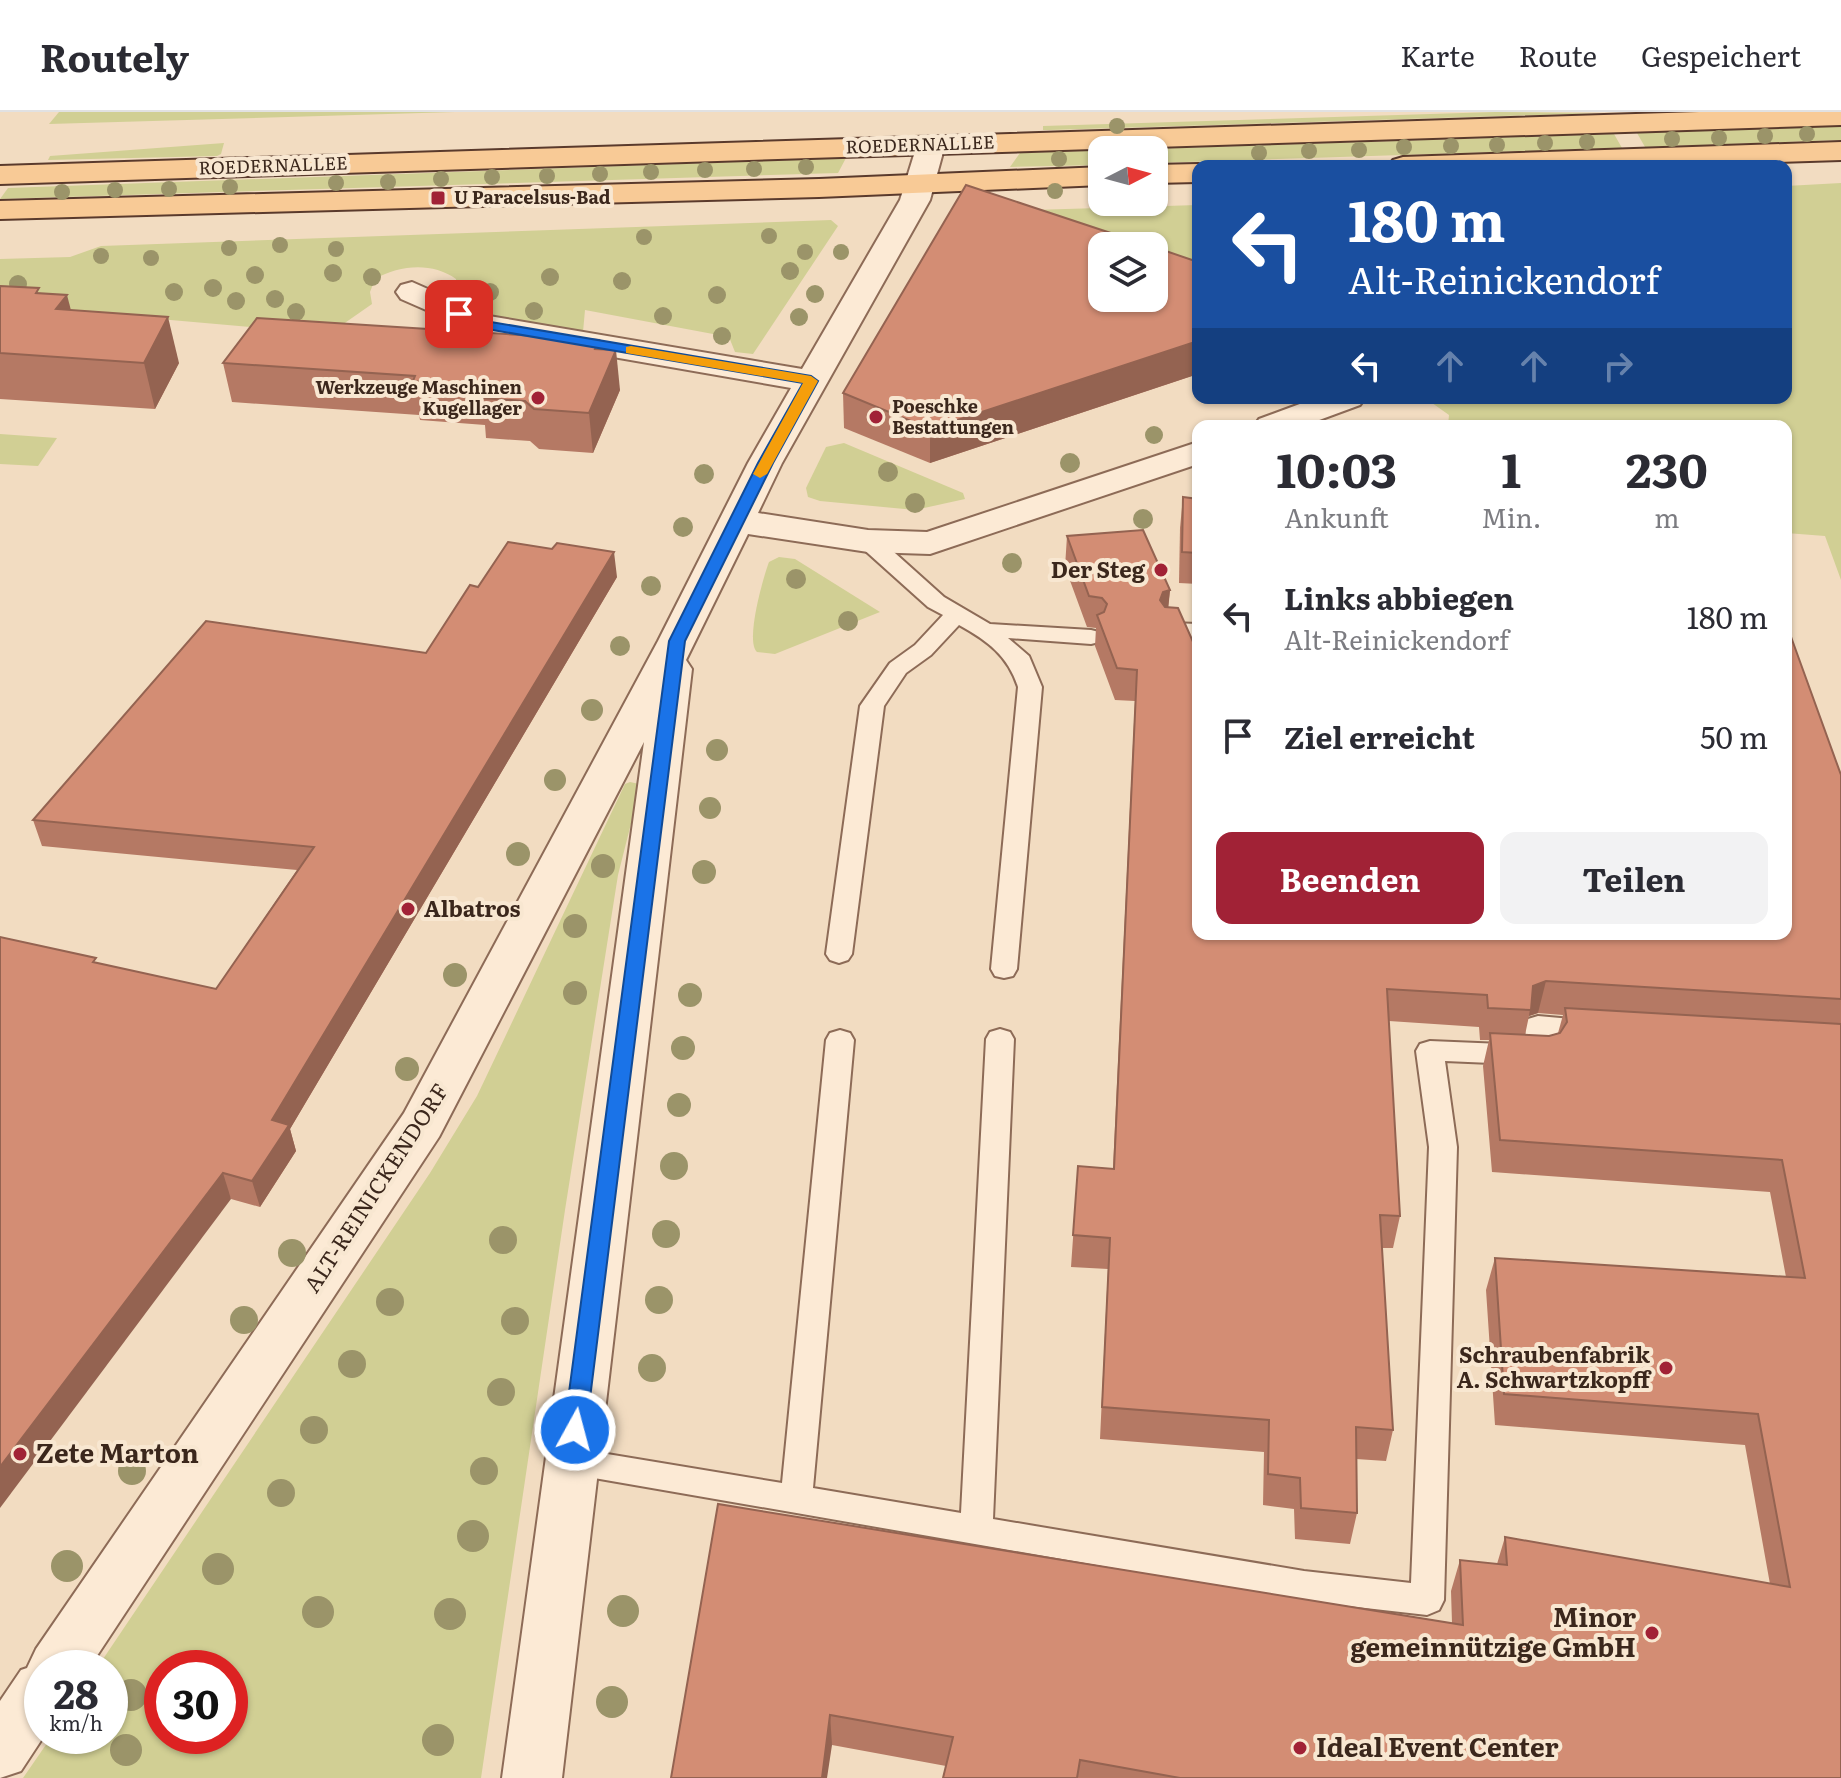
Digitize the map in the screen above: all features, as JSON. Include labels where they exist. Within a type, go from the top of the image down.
[{"type":"main road","name":"ROEDERNALLEE","points":[[0,175],[1841,116]]},
{"type":"main road","points":[[1578,160],[1841,151]]},
{"type":"main road","points":[[1168,174],[1192,173]]},
{"type":"main road","name":"ROEDERNALLEE","points":[[0,210],[1088,177]]},
{"type":"street","name":"ALT-REINICKENDORF","points":[[68,1650],[422,1124],[811,381],[923,183],[931,145]]},
{"type":"street","points":[[412,292],[481,324],[811,381]]},
{"type":"street","points":[[1288,420],[1332,404]]},
{"type":"street","points":[[737,521],[868,541],[930,543],[1192,454]]},
{"type":"street","name":"ALT-REINICKENDORF","points":[[532,1778],[677,641]]},
{"type":"street","points":[[0,1751],[24,1716]]},
{"type":"lane","points":[[868,541],[936,602],[985,630],[1021,661],[1030,687],[1004,969]]},
{"type":"lane","points":[[839,954],[872,706],[898,668],[923,650],[957,614]]},
{"type":"lane","points":[[985,630],[1091,637]]},
{"type":"lane","points":[[1171,630],[1192,631]]},
{"type":"lane","points":[[571,1461],[1304,1586],[1427,1600],[1443,1147],[1430,1051],[1541,1055],[1538,1026],[1618,1031]]},
{"type":"lane","points":[[976,1529],[1000,1039]]},
{"type":"lane","points":[[796,1499],[840,1040]]},
{"type":"shaded area","points":[[59,112],[455,112],[49,124]]},
{"type":"shaded area","points":[[1495,112],[1602,113],[1043,130],[1043,126]]},
{"type":"shaded area","points":[[1841,126],[1841,140],[1645,147],[1637,133]]},
{"type":"shaded area","points":[[1614,134],[1622,148],[1192,160],[1168,163],[1168,148]]},
{"type":"shaded area","points":[[224,143],[221,154],[217,156],[48,160],[50,156]]},
{"type":"shaded area","points":[[1088,151],[1088,165],[1010,167],[1020,153]]},
{"type":"shaded area","points":[[846,158],[838,173],[0,199],[8,188]]},
{"type":"shaded area","points":[[1841,183],[1841,580],[1825,536],[1792,533],[1792,420],[1449,420],[1449,415],[1433,404],[1792,404],[1792,186]]},
{"type":"shaded area","points":[[1192,205],[1192,294],[1168,286],[1168,232],[1088,232],[1088,242],[968,212],[1088,208],[1088,216],[1168,216],[1168,206]]},
{"type":"shaded area","points":[[831,220],[838,226],[753,354],[735,352],[729,337],[585,310],[583,332],[501,318],[475,306],[456,286],[456,279],[437,270],[416,267],[375,279],[370,292],[372,304],[329,334],[0,305],[0,259],[70,257],[101,246]]},
{"type":"shaded area","points":[[0,434],[57,438],[38,466],[0,464]]},
{"type":"shaded area","points":[[844,443],[963,493],[965,499],[915,510],[820,501],[808,497],[806,488],[826,447]]},
{"type":"shaded area","points":[[779,557],[795,559],[880,612],[775,654],[757,652],[753,636],[759,595],[769,562]]},
{"type":"shaded area","points":[[625,784],[639,784],[618,875],[481,1778],[23,1778],[40,1754],[128,1754],[128,1650],[109,1650],[430,1173],[477,1096]]},
{"type":"building","points":[[966,185],[1108,232],[1088,232],[1088,312],[1168,312],[1168,252],[1192,260],[1192,343],[930,429],[843,393]]},
{"type":"building","points":[[0,286],[39,288],[36,293],[67,295],[56,309],[168,317],[144,363],[0,353]]},
{"type":"building","points":[[257,318],[599,340],[595,349],[616,350],[589,413],[534,409],[525,401],[481,398],[487,386],[413,381],[415,376],[223,363]]},
{"type":"building","points":[[1183,497],[1192,498],[1192,553],[1182,552]]},
{"type":"building","points":[[1143,530],[1170,590],[1163,592],[1160,600],[1165,607],[1178,608],[1192,640],[1192,940],[1792,940],[1792,640],[1841,775],[1841,999],[1546,981],[1533,986],[1531,1010],[1488,1008],[1487,995],[1387,989],[1400,1216],[1380,1215],[1393,1430],[1356,1427],[1357,1513],[1301,1508],[1300,1478],[1268,1474],[1269,1420],[1102,1407],[1110,1238],[1073,1235],[1078,1166],[1114,1169],[1137,670],[1117,668],[1097,615],[1104,612],[1107,604],[1102,598],[1089,596],[1067,536]]},
{"type":"building","points":[[508,542],[552,549],[557,543],[614,552],[272,1120],[289,1125],[252,1181],[223,1173],[0,1467],[0,937],[96,958],[93,962],[216,989],[314,847],[33,820],[206,621],[426,653],[470,585],[478,587]]},
{"type":"building","points":[[1565,1008],[1841,1024],[1841,1778],[1180,1778],[1080,1760],[1077,1778],[943,1778],[953,1737],[830,1715],[822,1778],[671,1778],[718,1504],[1463,1625],[1460,1560],[1507,1565],[1505,1537],[1790,1587],[1758,1414],[1504,1394],[1495,1258],[1805,1278],[1782,1160],[1500,1140],[1490,1033],[1549,1036],[1560,1033],[1567,1022]]},
{"type":"slow traffic","points":[[631,350],[811,381],[760,474]]},
{"type":"place","name":"U Paracelsus-Bad","points":[[438,198]]},
{"type":"place","name":"Werkzeuge Maschinen Kugellager","points":[[538,398]]},
{"type":"place","name":"Poeschke Bestattungen","points":[[876,417]]},
{"type":"place","name":"Der Steg","points":[[1161,570]]},
{"type":"place","name":"Albatros","points":[[408,909]]},
{"type":"place","name":"Schraubenfabrik A. Schwartzkopff","points":[[1666,1368]]},
{"type":"place","name":"Zete Marton","points":[[20,1454]]},
{"type":"place","name":"Minor gemeinnützige GmbH","points":[[1652,1633]]},
{"type":"place","name":"Ideal Event Center","points":[[1300,1748]]},
{"type":"route","points":[[459,314],[481,324],[811,381],[765,463],[677,641],[575,1430]]}]
